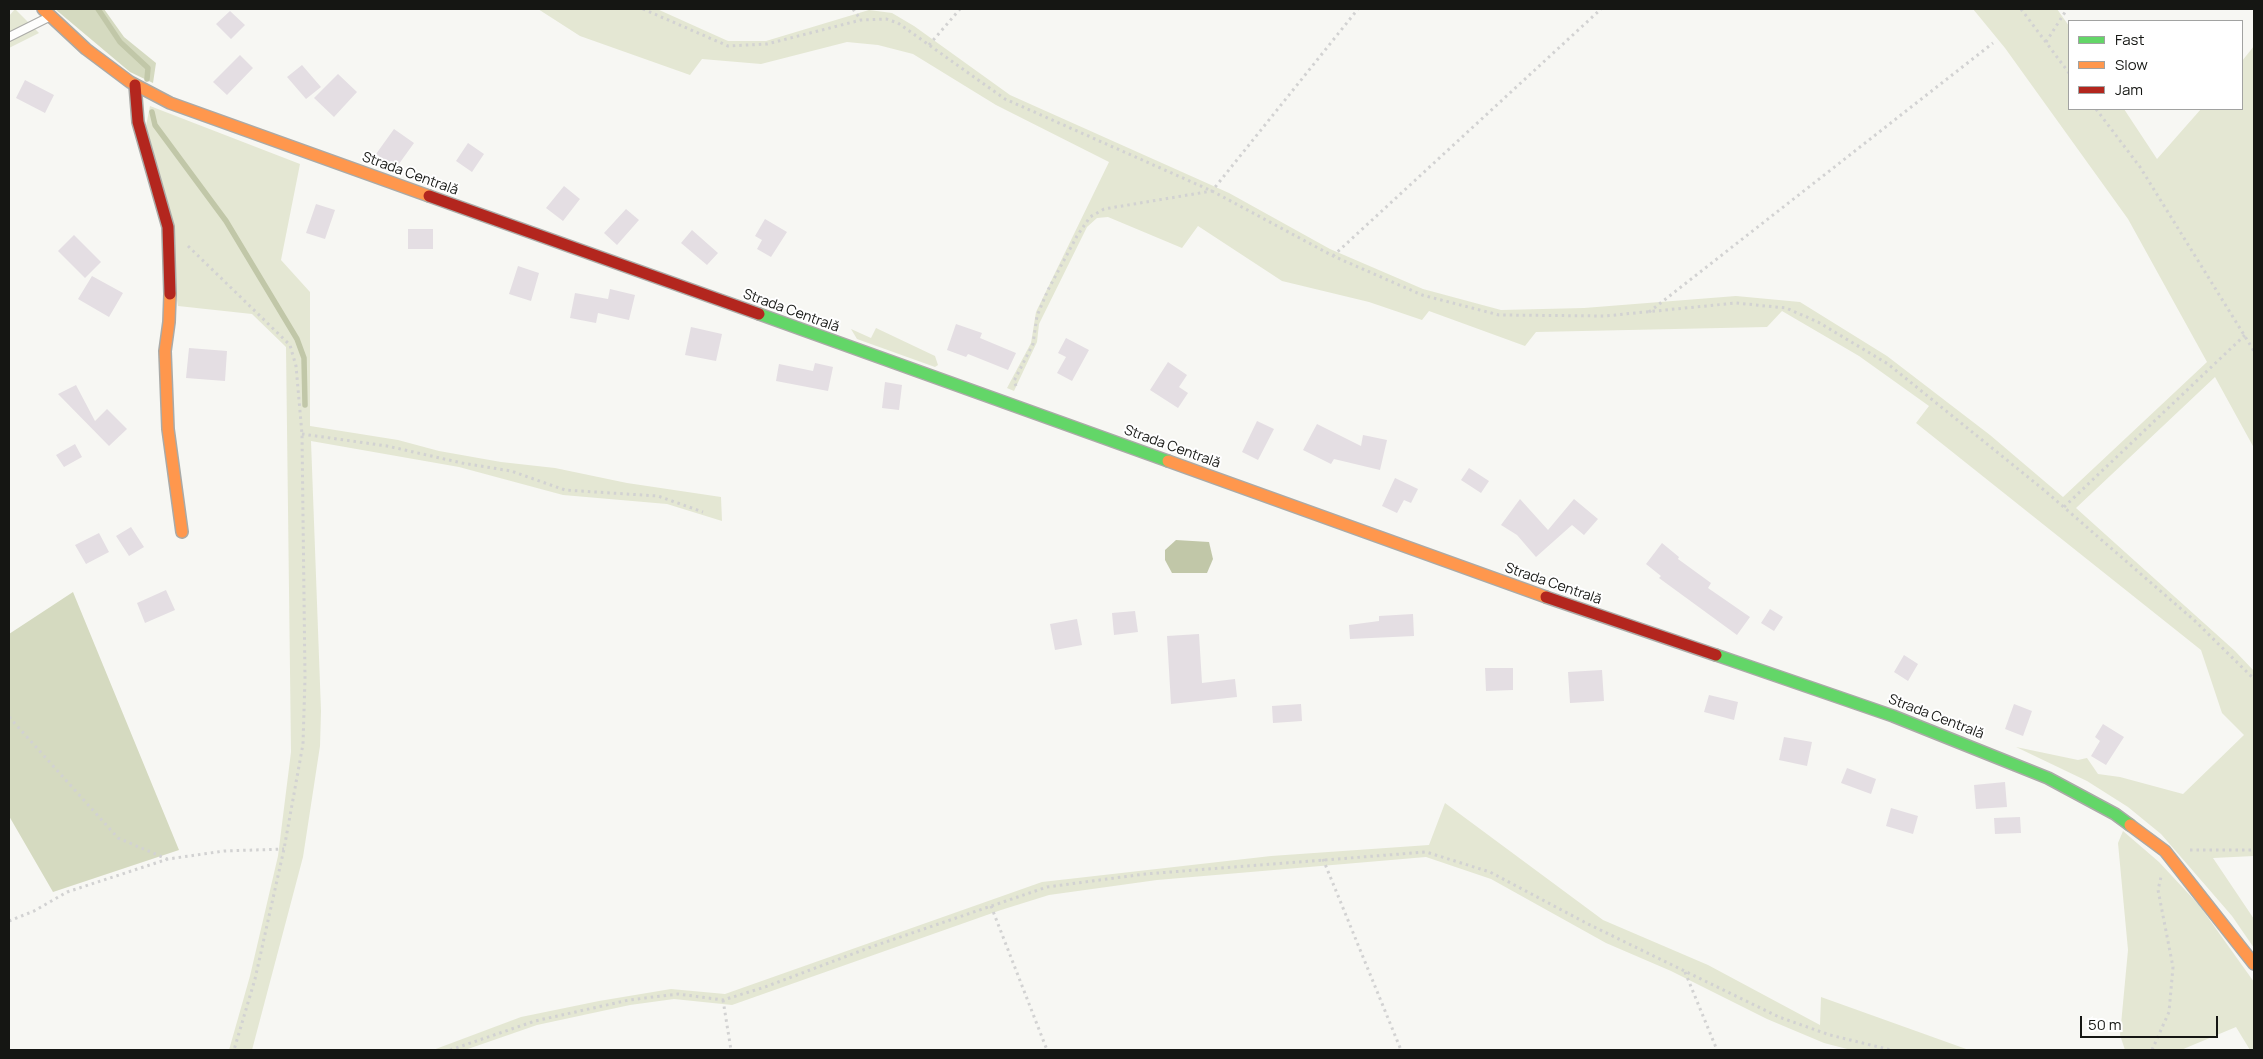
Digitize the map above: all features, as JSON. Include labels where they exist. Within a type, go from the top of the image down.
[{"type":"street","name":"Strada Centrală","points":[[47,13],[86,49],[136,85],[170,103],[1531,592],[1894,716],[2048,778],[2115,814],[2165,851],[2254,964]]},
{"type":"street","points":[[136,85],[138,122],[168,227],[170,272],[169,322],[165,351],[168,429],[182,532]]},
{"type":"lane","points":[[9,37],[47,13]]},
{"type":"path","points":[[643,9],[728,46],[767,44],[861,20],[886,19],[892,21],[1005,99],[1212,190],[1333,256],[1422,295],[1499,315],[1605,316],[1736,303],[1786,308],[1818,322],[1888,364],[2064,507],[2195,621],[2254,679]]},
{"type":"path","points":[[853,9],[861,20]]},
{"type":"path","points":[[929,45],[960,9]]},
{"type":"path","points":[[1022,388],[1016,386],[1014,381],[1033,344],[1037,316],[1048,290],[1077,236],[1090,217],[1104,209],[1212,190],[1358,9]]},
{"type":"path","points":[[1333,256],[1601,9]]},
{"type":"path","points":[[2021,9],[2068,72]]},
{"type":"path","points":[[2046,42],[2067,9]]},
{"type":"path","points":[[1649,312],[1993,42]]},
{"type":"path","points":[[2097,110],[2140,167],[2254,351]]},
{"type":"path","points":[[168,227],[290,345],[296,366],[302,434],[305,668],[303,744],[284,849],[255,979],[234,1050]]},
{"type":"path","points":[[2064,507],[2245,336]]},
{"type":"path","points":[[302,434],[387,446],[462,463],[511,471],[565,490],[658,496],[703,512]]},
{"type":"path","points":[[9,717],[118,838],[168,859]]},
{"type":"path","points":[[9,921],[34,911],[67,892],[168,859],[224,851],[284,849]]},
{"type":"path","points":[[2165,851],[2254,850]]},
{"type":"path","points":[[450,1050],[534,1021],[628,1000],[678,994],[724,1000],[766,987],[1046,887],[1145,874],[1426,852],[1490,872],[1588,924],[1779,1016],[1830,1035],[1891,1050]]},
{"type":"path","points":[[1323,859],[1401,1050]]},
{"type":"path","points":[[2152,1050],[2169,1012],[2173,967],[2158,890],[2160,879],[2174,861]]},
{"type":"path","points":[[991,906],[1047,1050]]},
{"type":"path","points":[[1685,971],[1717,1050]]},
{"type":"path","points":[[724,1000],[731,1050]]},
{"type":"shaded area","points":[[15,9],[39,33],[9,48],[9,16]]},
{"type":"shaded area","points":[[55,9],[104,9],[124,37],[156,63],[153,83],[130,72]]},
{"type":"shaded area","points":[[538,9],[657,9],[728,41],[766,41],[869,10],[892,13],[914,26],[1010,95],[1229,193],[1330,249],[1423,289],[1501,310],[1584,308],[1736,296],[1800,302],[1887,356],[1990,435],[2063,497],[2207,362],[2128,219],[2005,48],[1973,9],[2057,9],[2068,25],[2068,110],[2125,110],[2157,159],[2200,110],[2243,110],[2243,60],[2254,46],[2254,448],[2215,377],[2076,508],[2235,651],[2254,671],[2254,856],[2213,858],[2254,919],[2254,948],[2232,916],[2161,834],[2128,807],[2087,781],[2016,747],[2078,760],[2087,758],[2098,774],[2120,777],[2183,794],[2244,735],[2222,713],[2201,650],[1916,423],[1929,406],[1859,356],[1782,311],[1767,327],[1536,332],[1525,346],[1429,311],[1422,320],[1369,302],[1282,281],[1198,226],[1182,248],[1108,217],[1097,218],[1087,227],[1039,324],[1037,342],[1014,391],[1007,388],[1031,343],[1036,312],[1109,162],[996,105],[913,54],[878,45],[847,42],[761,64],[702,59],[690,75],[580,36]]},
{"type":"shaded area","points":[[150,106],[300,164],[281,260],[310,292],[310,426],[398,440],[439,451],[501,462],[555,468],[627,483],[721,497],[722,521],[667,504],[563,495],[459,467],[311,441],[321,711],[320,746],[303,857],[252,1050],[229,1050],[250,976],[278,856],[291,752],[286,347],[252,314],[178,306],[146,126]]},
{"type":"shaded area","points":[[876,328],[935,356],[938,365],[935,367],[857,339],[851,329],[871,338]]},
{"type":"shaded area","points":[[1176,540],[1209,542],[1213,559],[1207,573],[1172,573],[1165,560],[1165,550]]},
{"type":"shaded area","points":[[73,592],[179,850],[53,892],[9,816],[9,634]]},
{"type":"shaded area","points":[[1445,803],[1603,920],[1708,965],[1820,1025],[1821,997],[1969,1050],[1851,1050],[1824,1043],[1767,1019],[1671,971],[1606,943],[1491,879],[1426,857],[1157,880],[1049,895],[1001,910],[732,1005],[674,999],[630,1005],[537,1025],[465,1050],[433,1050],[521,1017],[599,1001],[671,989],[725,994],[1042,882],[1271,856],[1429,845]]},
{"type":"shaded area","points":[[2123,831],[2159,862],[2199,905],[2254,982],[2254,1050],[2250,1050],[2236,1027],[2181,1050],[2125,1050],[2120,1035],[2128,950],[2118,843]]},
{"type":"building","points":[[230,11],[245,25],[231,39],[216,24]]},
{"type":"building","points":[[240,55],[253,68],[227,95],[213,82]]},
{"type":"building","points":[[302,65],[321,87],[306,99],[287,77]]},
{"type":"building","points":[[338,74],[357,92],[334,117],[314,98]]},
{"type":"building","points":[[25,80],[54,95],[45,113],[16,98]]},
{"type":"building","points":[[394,129],[414,143],[396,168],[376,154]]},
{"type":"building","points":[[468,143],[484,154],[472,172],[456,161]]},
{"type":"building","points":[[564,186],[580,199],[563,221],[546,208]]},
{"type":"building","points":[[316,204],[335,210],[325,239],[306,233]]},
{"type":"building","points":[[626,209],[639,220],[617,245],[604,233]]},
{"type":"building","points":[[765,219],[787,232],[771,257],[757,249],[762,240],[755,236]]},
{"type":"building","points":[[408,229],[433,229],[433,249],[408,249]]},
{"type":"building","points":[[692,230],[718,253],[707,265],[681,243]]},
{"type":"building","points":[[74,235],[101,262],[85,278],[58,251]]},
{"type":"building","points":[[518,266],[539,273],[531,301],[509,294]]},
{"type":"building","points":[[92,276],[123,293],[109,317],[78,299]]},
{"type":"building","points":[[610,289],[635,295],[629,320],[598,313],[596,323],[570,318],[575,293],[608,299]]},
{"type":"building","points":[[956,324],[982,333],[980,338],[1016,353],[1008,370],[968,354],[966,357],[947,350]]},
{"type":"building","points":[[691,327],[722,334],[716,361],[685,355]]},
{"type":"building","points":[[1066,338],[1089,350],[1072,381],[1057,373],[1066,357],[1058,353]]},
{"type":"building","points":[[189,348],[227,351],[225,381],[186,378]]},
{"type":"building","points":[[1168,362],[1187,375],[1179,387],[1188,393],[1178,408],[1150,390]]},
{"type":"building","points":[[815,363],[833,367],[828,391],[776,381],[779,364],[813,371]]},
{"type":"building","points":[[885,382],[902,385],[899,410],[882,408]]},
{"type":"building","points":[[76,385],[95,421],[107,409],[127,429],[109,446],[58,394]]},
{"type":"building","points":[[1257,421],[1274,429],[1258,460],[1242,452]]},
{"type":"building","points":[[1317,424],[1361,446],[1363,435],[1387,440],[1380,470],[1334,459],[1331,464],[1303,450]]},
{"type":"building","points":[[75,444],[82,457],[64,467],[56,455]]},
{"type":"building","points":[[1469,468],[1489,481],[1481,493],[1461,480]]},
{"type":"building","points":[[1395,478],[1418,489],[1411,503],[1404,500],[1397,513],[1382,506]]},
{"type":"building","points":[[1520,499],[1548,530],[1574,499],[1598,519],[1584,535],[1572,525],[1536,557],[1517,535],[1501,525]]},
{"type":"building","points":[[131,527],[144,547],[129,556],[116,536]]},
{"type":"building","points":[[99,533],[109,552],[86,564],[75,545]]},
{"type":"building","points":[[1662,543],[1679,557],[1678,559],[1711,583],[1708,588],[1750,617],[1737,635],[1659,578],[1661,576],[1646,564]]},
{"type":"building","points":[[166,590],[175,610],[145,623],[137,603]]},
{"type":"building","points":[[1770,609],[1783,617],[1774,631],[1761,623]]},
{"type":"building","points":[[1135,611],[1138,632],[1114,635],[1112,613]]},
{"type":"building","points":[[1413,614],[1414,636],[1350,639],[1349,625],[1379,621],[1379,616]]},
{"type":"building","points":[[1077,619],[1082,645],[1055,650],[1050,624]]},
{"type":"building","points":[[1199,634],[1202,683],[1235,679],[1237,697],[1171,704],[1167,636]]},
{"type":"building","points":[[1904,655],[1918,664],[1908,681],[1894,672]]},
{"type":"building","points":[[1485,668],[1513,668],[1513,690],[1486,691]]},
{"type":"building","points":[[1602,670],[1604,701],[1570,703],[1568,672]]},
{"type":"building","points":[[1709,695],[1738,702],[1734,720],[1704,712]]},
{"type":"building","points":[[1301,704],[1302,721],[1273,723],[1272,706]]},
{"type":"building","points":[[2014,704],[2032,711],[2023,736],[2005,729]]},
{"type":"building","points":[[2103,724],[2124,737],[2106,765],[2091,756],[2100,741],[2095,737]]},
{"type":"building","points":[[1784,737],[1812,742],[1807,766],[1779,760]]},
{"type":"building","points":[[1847,768],[1876,779],[1871,794],[1841,783]]},
{"type":"building","points":[[2005,782],[2007,807],[1976,809],[1974,785]]},
{"type":"building","points":[[1891,808],[1918,816],[1913,834],[1886,826]]},
{"type":"building","points":[[2020,817],[2021,833],[1995,834],[1994,818]]},
{"type":"waterway","points":[[98,9],[120,42],[148,68],[147,79]]},
{"type":"waterway","points":[[152,112],[155,125],[226,221],[297,339],[304,358],[305,405]]},
{"type":"traffic: fast","points":[[759,314],[1168,461]]},
{"type":"traffic: fast","points":[[1716,655],[1893,716],[2048,778],[2115,814],[2130,825]]},
{"type":"traffic: slow","points":[[43,9],[86,49],[130,82],[170,103],[429,196]]},
{"type":"traffic: slow","points":[[170,294],[165,351],[168,429],[182,532]]},
{"type":"traffic: slow","points":[[1168,461],[1546,597]]},
{"type":"traffic: slow","points":[[2130,825],[2165,851],[2254,964]]},
{"type":"traffic: jam","points":[[135,85],[138,122],[168,227],[170,294]]},
{"type":"traffic: jam","points":[[429,196],[759,314]]},
{"type":"traffic: jam","points":[[1546,597],[1716,655]]}]
